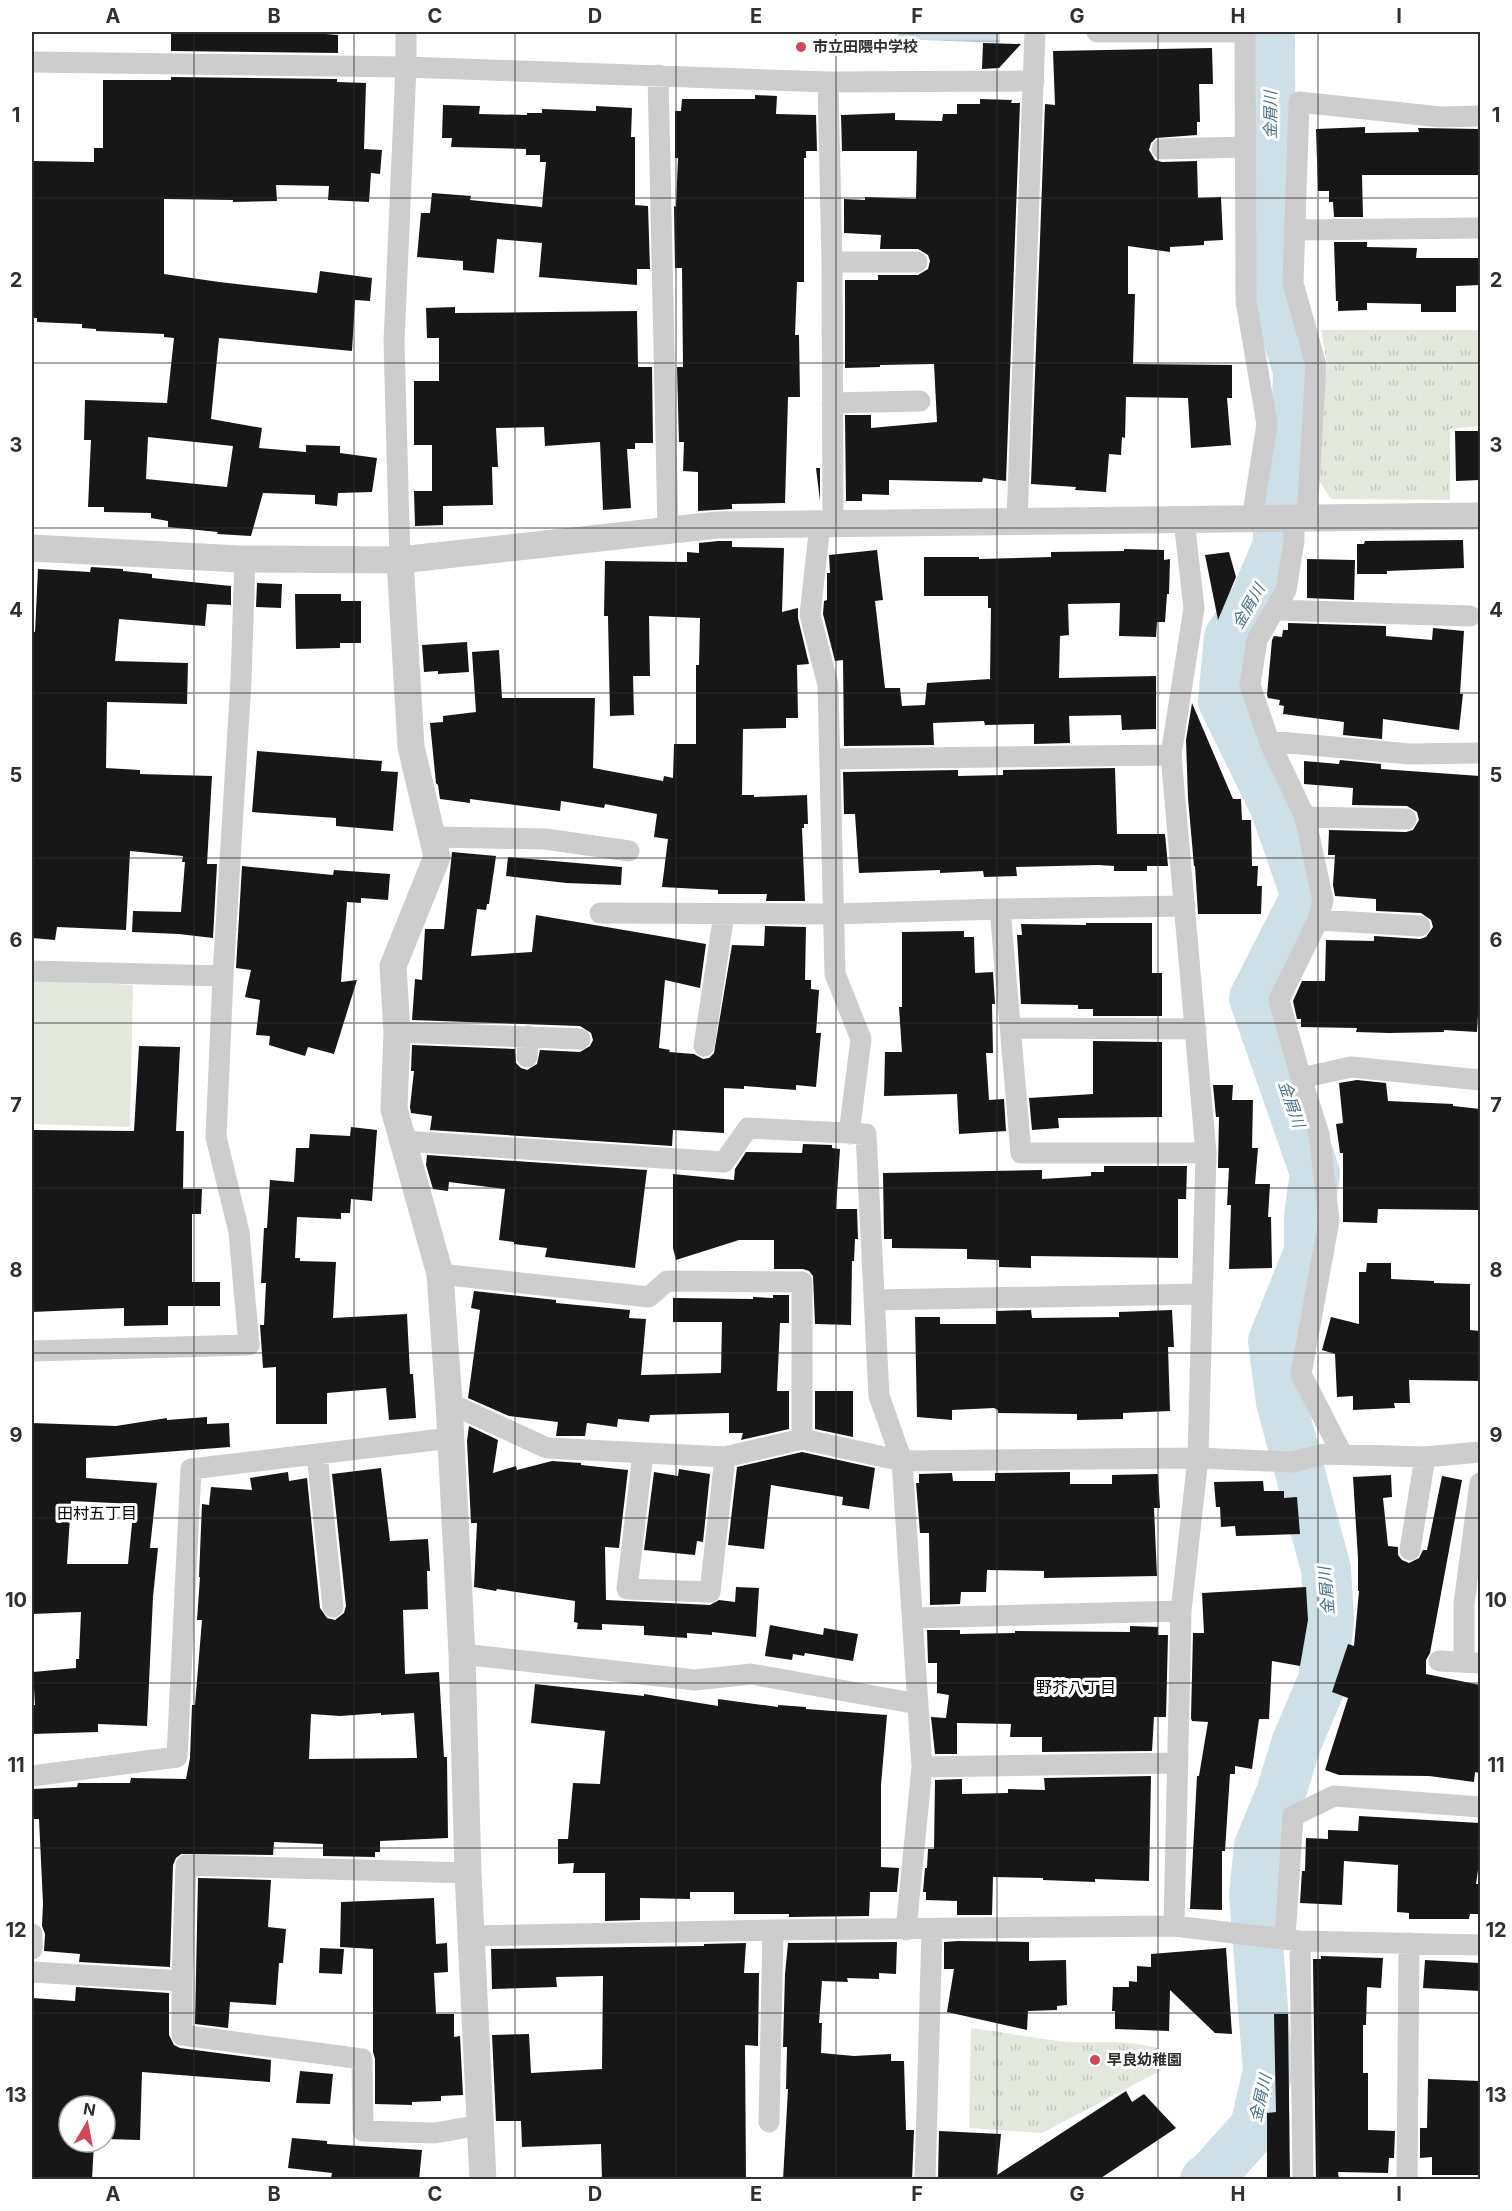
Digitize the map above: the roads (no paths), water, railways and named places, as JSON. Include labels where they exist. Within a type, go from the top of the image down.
[{"type":"street","points":[[406,32],[394,342],[400,560],[411,747],[437,857],[393,966],[398,1032],[394,1109],[440,1274],[462,1654],[468,1873],[483,2180]]},
{"type":"street","points":[[1017,522],[1035,32]]},
{"type":"street","points":[[1098,32],[1245,32],[1246,301],[1267,424],[1256,519]]},
{"type":"street","points":[[32,62],[406,67],[828,82],[1034,81]]},
{"type":"street","points":[[658,75],[668,530]]},
{"type":"street","points":[[828,82],[832,403],[826,524],[810,615],[828,685],[835,974],[861,1039],[849,1134]]},
{"type":"street","points":[[1333,1454],[1301,1374],[1329,1221],[1319,1134],[1279,1000],[1318,920],[1323,900],[1305,817],[1269,741],[1250,685],[1257,640],[1286,590],[1294,541],[1301,518],[1316,365],[1293,283],[1299,102],[1442,117],[1480,116]]},
{"type":"street","points":[[1162,149],[1245,147]]},
{"type":"street","points":[[1294,230],[1480,228]]},
{"type":"street","points":[[832,262],[916,262]]},
{"type":"street","points":[[832,403],[920,401]]},
{"type":"street","points":[[32,548],[245,559],[400,560],[717,525],[1480,516]]},
{"type":"street","points":[[1174,1926],[1181,1611],[1198,1458],[1206,1153],[1171,755],[1194,608],[1184,520]]},
{"type":"street","points":[[32,1351],[249,1345],[239,1232],[216,1137],[223,976],[241,680],[245,559]]},
{"type":"street","points":[[1275,610],[1470,616]]},
{"type":"street","points":[[1269,741],[1409,754],[1480,753]]},
{"type":"street","points":[[830,759],[1171,755]]},
{"type":"street","points":[[1305,817],[1406,819]]},
{"type":"street","points":[[434,837],[545,839],[629,850]]},
{"type":"street","points":[[600,913],[834,914],[1185,906]]},
{"type":"street","points":[[1000,909],[1021,1153],[1206,1153]]},
{"type":"street","points":[[704,1046],[724,914]]},
{"type":"street","points":[[1318,920],[1420,926]]},
{"type":"street","points":[[32,971],[223,976]]},
{"type":"street","points":[[1010,1028],[1196,1029]]},
{"type":"street","points":[[398,1032],[527,1047],[580,1039]]},
{"type":"street","points":[[1301,1078],[1351,1067],[1480,1080]]},
{"type":"street","points":[[403,1141],[724,1162],[748,1128],[866,1134],[879,1396],[902,1461],[922,1767],[906,1930]]},
{"type":"street","points":[[440,1274],[650,1297],[667,1281],[802,1282],[802,1439]]},
{"type":"street","points":[[874,1300],[1202,1294]]},
{"type":"street","points":[[449,1403],[547,1448],[725,1457],[802,1439],[902,1461],[1198,1458],[1292,1462],[1333,1454],[1425,1457],[1480,1452]]},
{"type":"street","points":[[32,1776],[177,1757],[191,1469],[451,1438]]},
{"type":"street","points":[[643,1453],[627,1588],[710,1592],[725,1457]]},
{"type":"street","points":[[317,1454],[333,1607]]},
{"type":"street","points":[[1410,1550],[1425,1457]]},
{"type":"street","points":[[1439,1660],[1472,1662],[1464,1604],[1480,1483]]},
{"type":"street","points":[[913,1618],[1181,1611]]},
{"type":"street","points":[[462,1654],[695,1680],[751,1674],[918,1704]]},
{"type":"street","points":[[922,1767],[1178,1763]]},
{"type":"street","points":[[1303,2180],[1287,1939],[1293,1816],[1334,1796],[1480,1807]]},
{"type":"street","points":[[468,1873],[186,1866],[182,2035],[362,2059],[363,2131],[435,2133],[480,2125]]},
{"type":"street","points":[[471,1936],[1174,1926],[1287,1939],[1480,1945]]},
{"type":"street","points":[[925,2180],[932,1929]]},
{"type":"street","points":[[769,2122],[773,1930]]},
{"type":"street","points":[[32,1934],[32,1949]]},
{"type":"street","points":[[1407,2180],[1408,1943]]},
{"type":"street","points":[[32,1972],[182,1981]]},
{"type":"waterway","name":"金屑川","points":[[1205,2180],[1255,2127],[1268,2071],[1254,1894],[1259,1846],[1281,1793],[1296,1744],[1323,1680],[1329,1619],[1326,1569],[1281,1402],[1273,1341],[1309,1252],[1309,1216],[1315,1173],[1254,998],[1306,896],[1275,807],[1223,701],[1229,637],[1255,599],[1277,547],[1281,500],[1296,433],[1298,371],[1271,283],[1270,32]]},
{"type":"place","name":"市立田隈中学校","points":[[801,47]]},
{"type":"place","name":"早良幼稚園","points":[[1095,2060]]},
{"type":"district","name":"田村五丁目","points":[[97,1513]]},
{"type":"district","name":"野芥八丁目","points":[[1076,1687]]}]
